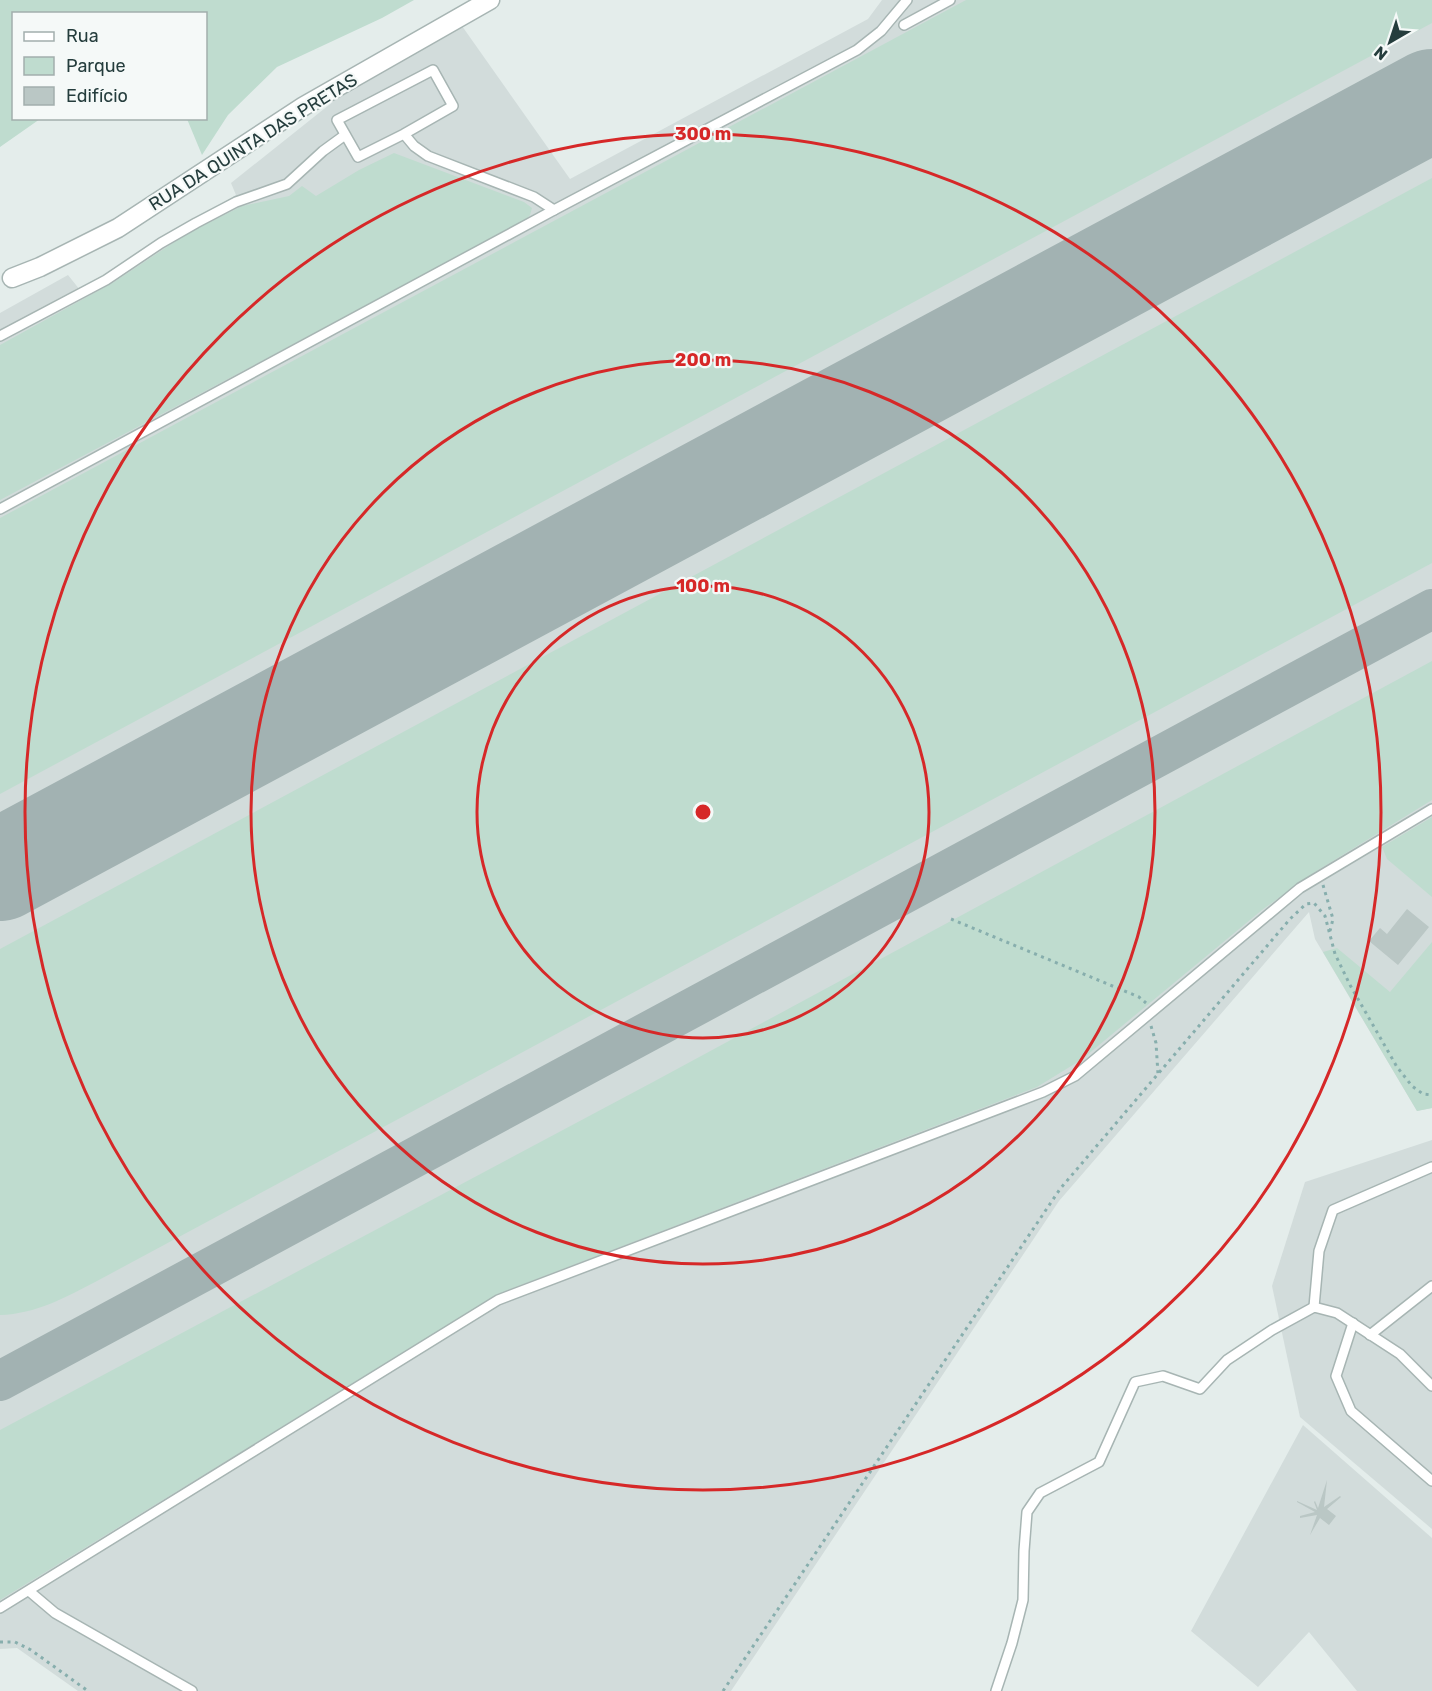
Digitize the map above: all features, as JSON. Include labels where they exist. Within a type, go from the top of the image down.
[{"type":"street","name":"RUA DA QUINTA DAS PRETAS","points":[[12,278],[40,267],[118,228],[304,106],[490,0]]},
{"type":"lane","points":[[0,509],[554,210],[857,50],[881,31],[907,0]]},
{"type":"lane","points":[[904,25],[950,0]]},
{"type":"lane","points":[[433,70],[453,106],[404,134],[358,157],[337,120],[433,70]]},
{"type":"lane","points":[[404,134],[414,146],[428,156],[534,196],[554,210]]},
{"type":"lane","points":[[0,336],[106,280],[161,243],[196,223],[236,202],[287,184],[323,151],[345,135]]},
{"type":"lane","points":[[0,1608],[498,1300],[1043,1092],[1075,1076],[1300,888],[1432,808]]},
{"type":"lane","points":[[1314,1307],[1319,1251],[1333,1210],[1432,1167]]},
{"type":"lane","points":[[1370,1335],[1432,1286]]},
{"type":"lane","points":[[996,1691],[1012,1643],[1023,1599],[1027,1512],[1040,1493],[1099,1462],[1135,1382],[1163,1376],[1200,1389],[1227,1360],[1272,1330],[1314,1307],[1337,1313],[1400,1354],[1432,1386]]},
{"type":"lane","points":[[1353,1323],[1336,1376],[1351,1411],[1432,1481]]},
{"type":"lane","points":[[29,1591],[55,1613],[192,1691]]},
{"type":"path","points":[[1320,877],[1333,919],[1329,932]]},
{"type":"path","points":[[723,1691],[1060,1189],[1290,919],[1306,904],[1314,903],[1324,916],[1335,954],[1397,1067],[1412,1086],[1423,1094],[1432,1095]]},
{"type":"path","points":[[951,919],[1139,997],[1150,1013],[1156,1043],[1158,1074]]},
{"type":"path","points":[[0,1642],[15,1642],[31,1650],[88,1691]]},
{"type":"shaded area","points":[[882,0],[1432,0],[1432,1108],[1417,1111],[1315,939],[1309,912],[1059,1201],[731,1691],[78,1691],[17,1648],[0,1649],[0,313],[68,275],[80,290],[236,195],[231,183],[349,89],[462,26],[570,179],[868,19]]},
{"type":"shaded area","points":[[1432,1140],[1432,1529],[1300,1417],[1272,1286],[1305,1182]]},
{"type":"shaded area","points":[[1303,1425],[1432,1538],[1432,1691],[1357,1691],[1309,1632],[1258,1687],[1191,1631]]},
{"type":"green space","points":[[0,0],[414,0],[382,18],[277,67],[228,115],[202,155],[187,120],[207,120],[207,12],[12,12],[12,120],[39,120],[0,147]]},
{"type":"green space","points":[[966,0],[1432,0],[1432,23],[0,794],[0,518]]},
{"type":"green space","points":[[394,153],[524,202],[532,208],[530,215],[525,221],[0,500],[0,345],[114,282],[188,233],[242,206],[289,196],[302,186],[316,196],[359,170]]},
{"type":"green space","points":[[1432,178],[1432,563],[97,1281],[62,1299],[38,1308],[0,1315],[0,949]]},
{"type":"green space","points":[[1432,661],[1432,800],[1315,872],[1262,910],[1081,1060],[1037,1087],[508,1290],[0,1600],[0,1430],[653,1082]]},
{"type":"green space","points":[[1432,817],[1432,897],[1387,859],[1382,847]]},
{"type":"green space","points":[[1432,942],[1432,1108],[1417,1111],[1323,952],[1337,948],[1390,992]]},
{"type":"building","points":[[1407,909],[1429,927],[1398,965],[1369,941],[1380,928],[1387,934]]},
{"type":"building","points":[[1327,1480],[1324,1507],[1341,1497],[1327,1509],[1336,1516],[1329,1525],[1320,1518],[1310,1535],[1317,1515],[1300,1518],[1300,1516],[1315,1512],[1297,1501],[1317,1510],[1314,1502],[1318,1508]]},
{"type":"taxiway","points":[[0,1381],[1432,609]]},
{"type":"runway","points":[[0,870],[1432,100]]}]
